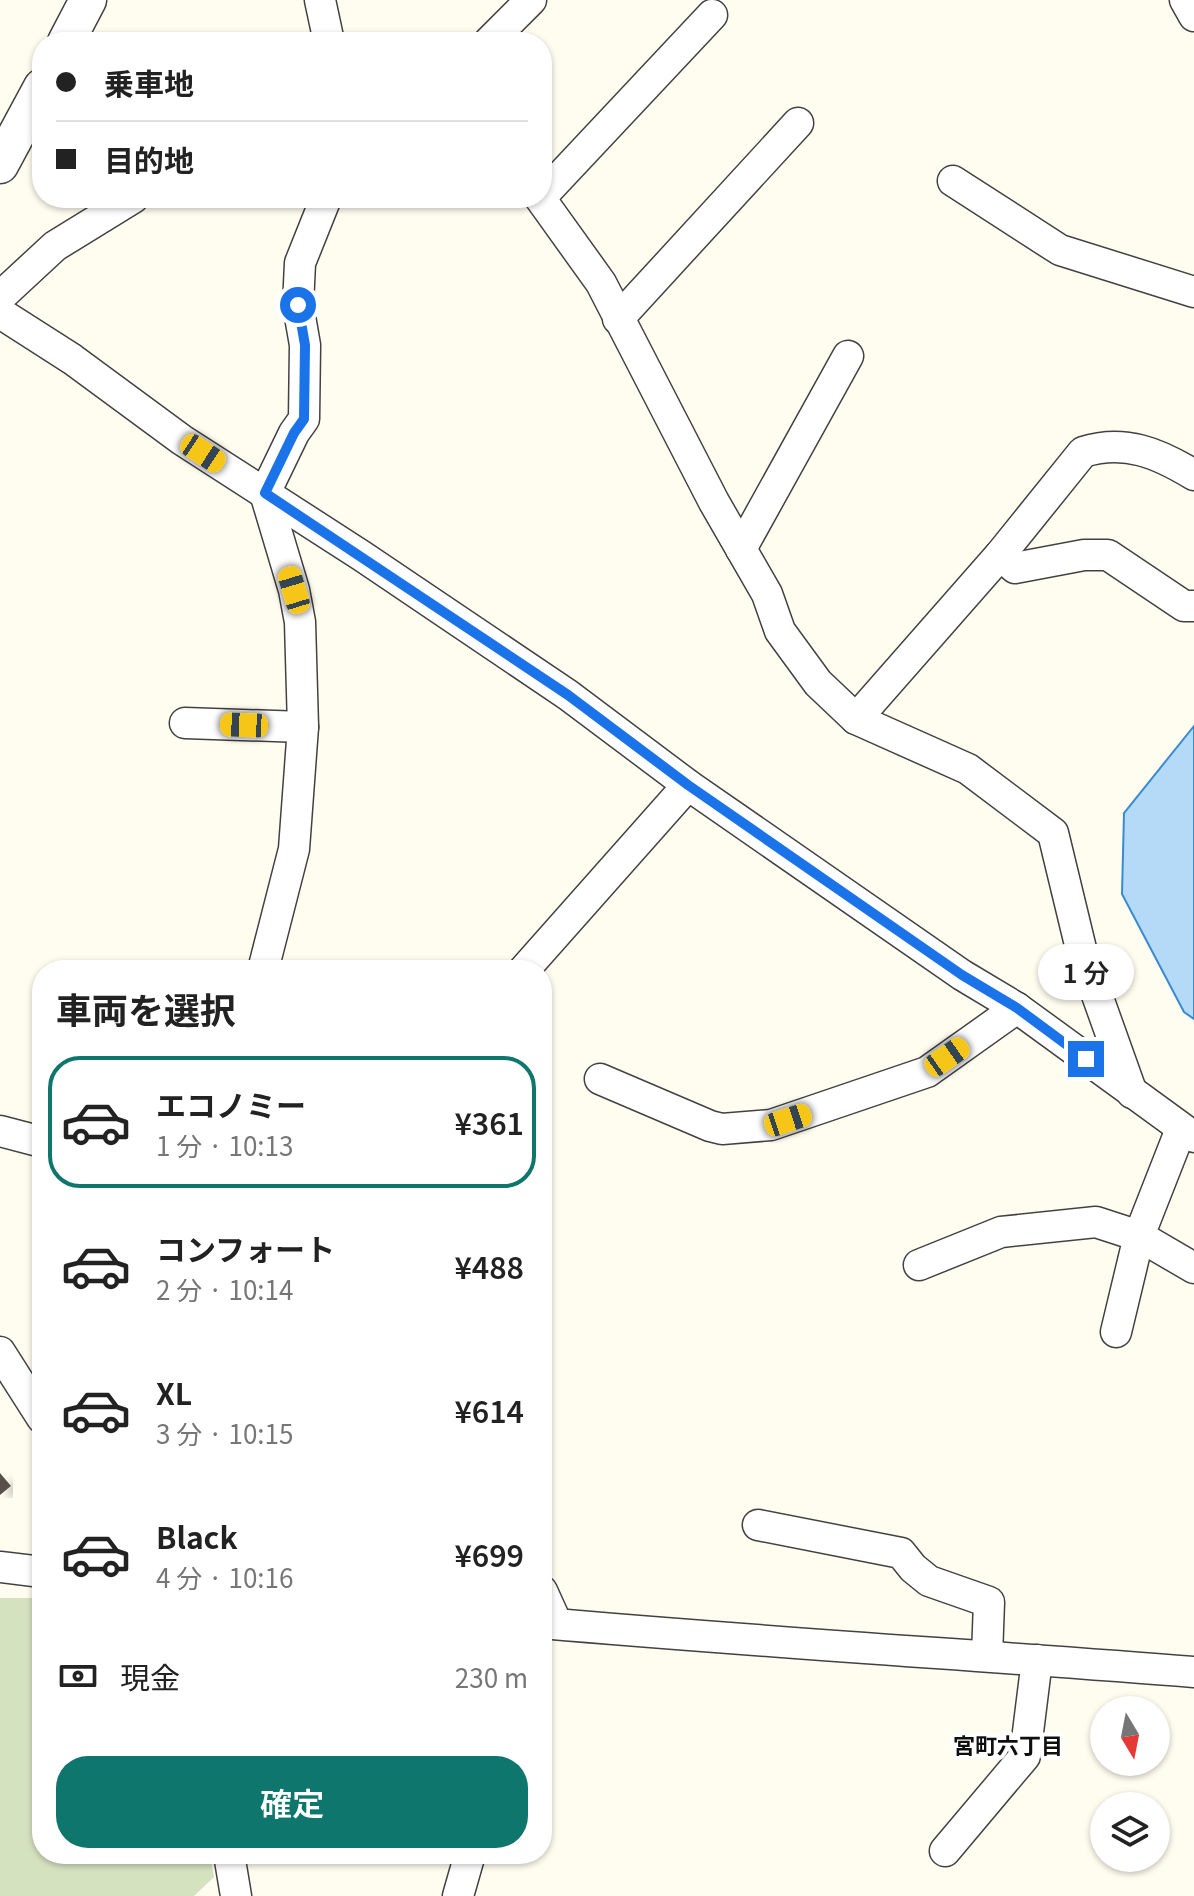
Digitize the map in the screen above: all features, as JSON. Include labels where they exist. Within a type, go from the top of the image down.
[{"type":"street","points":[[71,32],[88,0]]},
{"type":"street","points":[[320,0],[327,32]]},
{"type":"street","points":[[499,32],[531,0]]},
{"type":"street","points":[[1185,0],[1194,16]]},
{"type":"street","points":[[552,186],[712,15]]},
{"type":"street","points":[[0,165],[32,106]]},
{"type":"street","points":[[618,319],[798,123]]},
{"type":"street","points":[[953,181],[1060,250],[1194,292]]},
{"type":"street","points":[[0,297],[55,246],[117,208]]},
{"type":"street","points":[[266,960],[294,849],[303,727],[300,622],[294,590],[265,493],[304,419],[305,345],[298,305],[300,263],[322,208]]},
{"type":"street","points":[[548,208],[601,283],[767,594],[780,631],[818,683],[856,719],[968,769],[1053,833],[1082,953],[1132,1093]]},
{"type":"street","points":[[0,313],[72,359],[182,440],[568,695],[688,785],[962,975],[1017,1008],[1188,1133],[1139,1236],[1116,1332]]},
{"type":"street","points":[[741,549],[848,356]]},
{"type":"street","points":[[856,719],[1000,555],[1083,452],[1101,447],[1149,451],[1164,456],[1194,475]]},
{"type":"street","points":[[1000,555],[1015,568],[1084,555],[1108,555],[1184,606],[1194,606]]},
{"type":"street","points":[[185,723],[303,727]]},
{"type":"street","points":[[533,960],[688,785]]},
{"type":"street","points":[[600,1079],[710,1126],[722,1129],[771,1125],[927,1072],[1017,1008]]},
{"type":"street","points":[[0,1131],[32,1139]]},
{"type":"street","points":[[919,1265],[1001,1232],[1096,1222],[1139,1236],[1194,1268]]},
{"type":"street","points":[[0,1352],[32,1402]]},
{"type":"street","points":[[758,1525],[901,1553],[929,1581],[989,1602],[987,1656]]},
{"type":"street","points":[[0,1567],[32,1571]]},
{"type":"street","points":[[552,1624],[1194,1672]]},
{"type":"street","points":[[945,1851],[1025,1756],[1037,1660]]},
{"type":"street","points":[[231,1864],[236,1896]]},
{"type":"street","points":[[458,1896],[467,1864]]},
{"type":"green space","points":[[0,1598],[32,1598],[32,1864],[212,1864],[214,1877],[194,1896],[0,1896]]},
{"type":"water","points":[[1194,726],[1194,1019],[1184,1012],[1122,894],[1124,813]]},
{"type":"building","points":[[0,1473],[11,1486],[0,1495]]},
{"type":"district","name":"宮町六丁目","points":[[1008,1744]]},
{"type":"route","points":[[298,305],[305,345],[304,419],[265,493],[568,695],[688,785],[962,975],[1017,1008],[1086,1059]]}]
